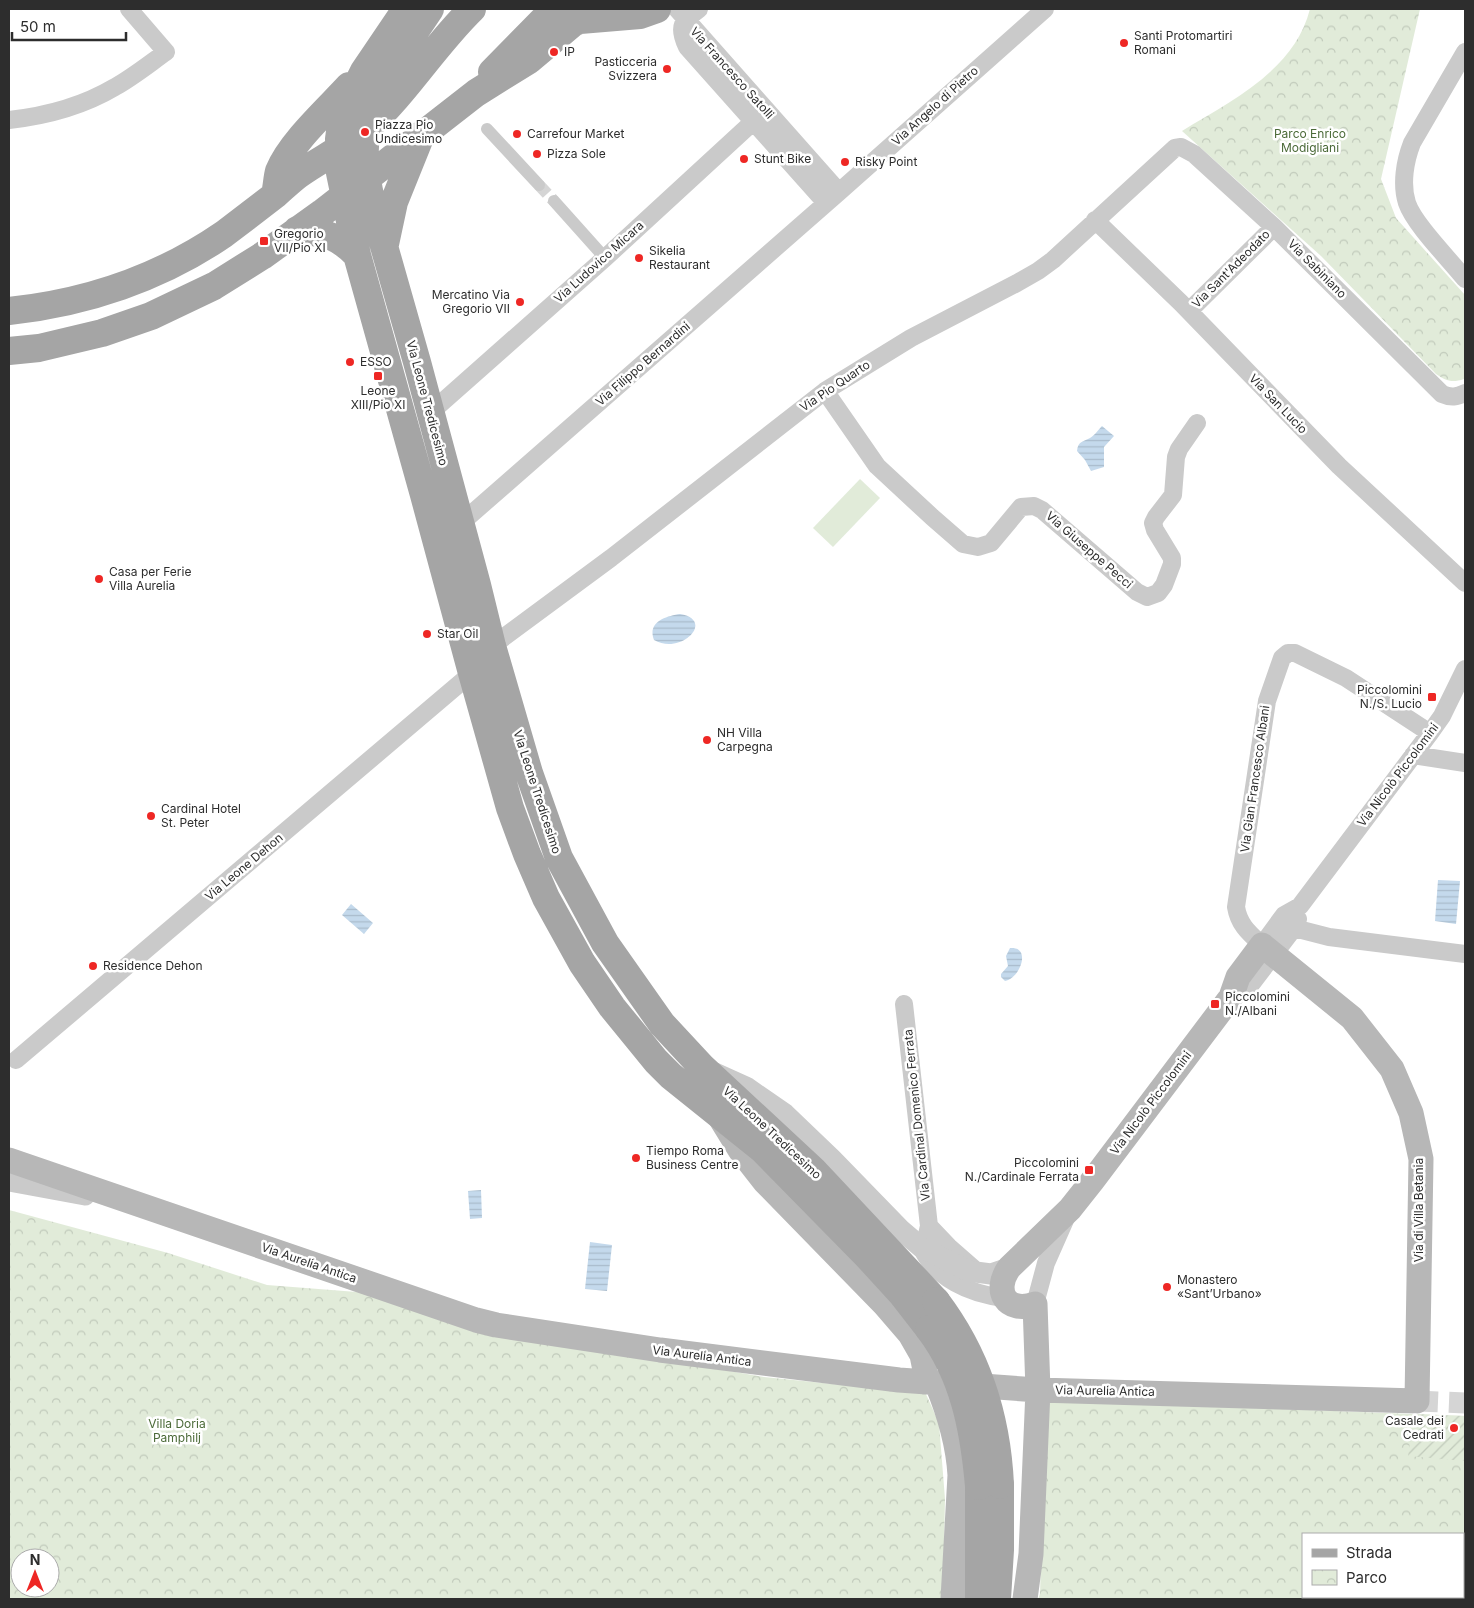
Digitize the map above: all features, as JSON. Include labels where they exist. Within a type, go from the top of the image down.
[{"type":"main road","points":[[275,194],[279,172],[287,157],[318,119],[364,71],[406,9]]},
{"type":"main road","points":[[366,129],[372,108],[385,80],[430,9]]},
{"type":"main road","points":[[9,311],[72,301],[132,282],[211,242],[297,176],[366,129],[394,100],[449,32],[472,9]]},
{"type":"main road","points":[[476,93],[506,56],[554,9]]},
{"type":"main road","points":[[9,351],[39,348],[87,338],[151,316],[214,286],[262,256],[344,196],[476,93],[529,60],[576,21],[640,15],[657,9]]},
{"type":"main road","points":[[338,149],[344,115],[364,71]]},
{"type":"main road","name":"Via Leone Tredicesimo","points":[[366,129],[366,178],[372,204],[477,585],[492,646],[529,774],[559,858],[590,918],[662,1024],[702,1067],[814,1172],[936,1301],[960,1336],[980,1381],[993,1423],[998,1455],[990,1486],[979,1599]]},
{"type":"main road","points":[[385,248],[394,202],[421,135]]},
{"type":"main road","name":"Via Leone Tredicesimo","points":[[338,149],[344,196],[357,256],[512,816],[533,870],[557,919],[591,977],[627,1025],[671,1076],[762,1149],[799,1186],[881,1272],[930,1329],[941,1346],[953,1369],[969,1412],[990,1486],[1000,1550],[997,1599]]},
{"type":"main road","points":[[297,230],[331,235],[340,240],[357,256]]},
{"type":"main road","name":"Via Nicolò Piccolomini","points":[[1009,1268],[1070,1209],[1231,997],[1238,977],[1268,950]]},
{"type":"main road","name":"Via di Villa Betania","points":[[1268,950],[1352,1018],[1392,1069],[1411,1113],[1421,1159],[1417,1401]]},
{"type":"main road","points":[[717,1113],[740,1150],[765,1182],[885,1305],[910,1334],[922,1355],[925,1370],[931,1383],[948,1411],[959,1457],[960,1482],[953,1599]]},
{"type":"main road","points":[[9,1160],[133,1203]]},
{"type":"main road","name":"Via Aurelia Antica","points":[[133,1203],[486,1323],[660,1350],[931,1383],[1038,1390],[1417,1401]]},
{"type":"main road","points":[[1009,1268],[1002,1282],[1004,1298],[1018,1307],[1035,1304],[1038,1390],[1031,1554],[1025,1599]]},
{"type":"street","points":[[9,120],[46,114],[98,96],[121,84],[166,52],[129,9]]},
{"type":"street","name":"Via Angelo di Pietro","points":[[832,198],[1044,9]]},
{"type":"street","name":"Via Francesco Satolli","points":[[687,12],[760,116],[832,198]]},
{"type":"street","points":[[1465,52],[1412,143],[1407,156],[1404,185],[1407,204],[1414,217],[1465,279]]},
{"type":"street","name":"Via Ludovico Micara","points":[[430,413],[605,258],[760,116]]},
{"type":"street","points":[[487,129],[539,185]]},
{"type":"street","name":"Via Pio Quarto","points":[[492,646],[611,558],[825,391],[911,338],[1038,271],[1168,153],[1175,148],[1187,149]]},
{"type":"street","name":"Via Sabiniano","points":[[1187,149],[1274,227],[1442,394],[1456,397],[1465,393]]},
{"type":"street","name":"Via Filippo Bernardini","points":[[460,524],[832,198]]},
{"type":"street","points":[[554,201],[605,258]]},
{"type":"street","name":"Via San Lucio","points":[[1095,220],[1189,311],[1339,466],[1465,583]]},
{"type":"street","name":"Via Sant'Adeodato","points":[[1189,311],[1274,227]]},
{"type":"street","name":"Via Giuseppe Pecci","points":[[825,391],[876,466],[963,544],[978,547],[991,543],[1021,507],[1034,506],[1042,510],[1136,592],[1147,597],[1158,593],[1164,585],[1172,564],[1172,558],[1155,530],[1153,523],[1173,495],[1176,457],[1179,449],[1197,424]]},
{"type":"street","name":"Via Gian Francesco Albani","points":[[1268,950],[1241,924],[1237,916],[1236,907],[1267,701],[1282,658],[1288,653],[1295,653],[1346,678],[1430,733]]},
{"type":"street","name":"Via Nicolò Piccolomini","points":[[1268,950],[1284,915],[1300,906],[1442,716],[1465,669]]},
{"type":"street","name":"Via Leone Dehon","points":[[16,1060],[472,673]]},
{"type":"street","name":"Via Nicolò Piccolomini","points":[[1442,716],[1465,697]]},
{"type":"street","points":[[1413,755],[1465,763]]},
{"type":"street","name":"Via Nicolò Piccolomini","points":[[1268,950],[1294,928],[1297,923],[1300,906]]},
{"type":"street","points":[[1294,928],[1329,937],[1465,954]]},
{"type":"street","name":"Via Cardinal Domenico Ferrata","points":[[904,1004],[930,1226]]},
{"type":"street","points":[[702,1067],[746,1087],[769,1102],[832,1159],[920,1247],[959,1267],[980,1273],[991,1274],[1009,1268]]},
{"type":"street","name":"Via Aurelia Antica","points":[[9,1181],[133,1203]]},
{"type":"street","points":[[1035,1304],[1046,1263],[1070,1209]]},
{"type":"street","points":[[920,1247],[926,1239],[930,1226]]},
{"type":"street","points":[[930,1226],[949,1247],[980,1273]]},
{"type":"street","points":[[920,1247],[938,1272],[951,1280],[974,1291],[1004,1298]]},
{"type":"green space","name":"Parco Enrico Modigliani","points":[[1310,9],[1420,9],[1381,179],[1396,218],[1465,295],[1464,379],[1449,381],[1436,374],[1321,256],[1182,131],[1221,108],[1259,82],[1276,67],[1302,31]]},
{"type":"green space","points":[[860,479],[880,498],[833,547],[813,528]]},
{"type":"green space","name":"Villa Doria Pamphilj","points":[[9,1210],[168,1253],[267,1285],[357,1292],[655,1358],[764,1377],[925,1392],[939,1423],[945,1499],[943,1599],[9,1599]]},
{"type":"green space","points":[[1046,1400],[1465,1416],[1465,1599],[1038,1599],[1040,1594]]},
{"type":"green space","points":[[1414,1414],[1465,1416],[1465,1461],[1408,1456]]},
{"type":"water","points":[[1102,426],[1114,436],[1104,447],[1104,467],[1091,471],[1077,451],[1081,442],[1092,437]]},
{"type":"water","points":[[680,614],[690,617],[695,623],[695,629],[691,635],[675,644],[664,644],[654,640],[653,629],[655,624],[669,616]]},
{"type":"water","points":[[1438,880],[1460,881],[1456,924],[1435,921]]},
{"type":"water","points":[[351,904],[373,923],[364,934],[342,915]]},
{"type":"water","points":[[1010,948],[1021,952],[1022,957],[1019,969],[1015,975],[1005,981],[1001,974],[1008,966],[1006,956]]},
{"type":"water","points":[[481,1190],[482,1218],[470,1219],[468,1191]]},
{"type":"water","points":[[590,1242],[612,1245],[607,1291],[585,1289]]},
{"type":"tunnel","points":[[539,185],[554,201]]},
{"type":"tunnel","points":[[1417,1401],[1465,1403]]},
{"type":"place","name":"Santi Protomartiri Romani","points":[[1124,43]]},
{"type":"place","name":"IP","points":[[554,52]]},
{"type":"place","name":"Pasticceria Svizzera","points":[[667,69]]},
{"type":"place","name":"Piazza Pio Undicesimo","points":[[365,132]]},
{"type":"place","name":"Carrefour Market","points":[[517,134]]},
{"type":"place","name":"Pizza Sole","points":[[537,154]]},
{"type":"place","name":"Stunt Bike","points":[[744,159]]},
{"type":"place","name":"Risky Point","points":[[845,162]]},
{"type":"place","name":"Gregorio VII/Pio XI","points":[[264,241]]},
{"type":"place","name":"Sikelia Restaurant","points":[[639,258]]},
{"type":"place","name":"Mercatino Via Gregorio VII","points":[[520,302]]},
{"type":"place","name":"ESSO","points":[[350,362]]},
{"type":"place","name":"Leone XIII/Pio XI","points":[[378,376]]},
{"type":"place","name":"Casa per Ferie Villa Aurelia","points":[[99,579]]},
{"type":"place","name":"Star Oil","points":[[427,634]]},
{"type":"place","name":"Piccolomini N./S. Lucio","points":[[1432,697]]},
{"type":"place","name":"NH Villa Carpegna","points":[[707,740]]},
{"type":"place","name":"Cardinal Hotel St. Peter","points":[[151,816]]},
{"type":"place","name":"Residence Dehon","points":[[93,966]]},
{"type":"place","name":"Piccolomini N./Albani","points":[[1215,1004]]},
{"type":"place","name":"Tiempo Roma Business Centre","points":[[636,1158]]},
{"type":"place","name":"Piccolomini N./Cardinale Ferrata","points":[[1089,1170]]},
{"type":"place","name":"Monastero «Sant’Urbano»","points":[[1167,1287]]},
{"type":"place","name":"Casale dei Cedrati","points":[[1454,1428]]}]
